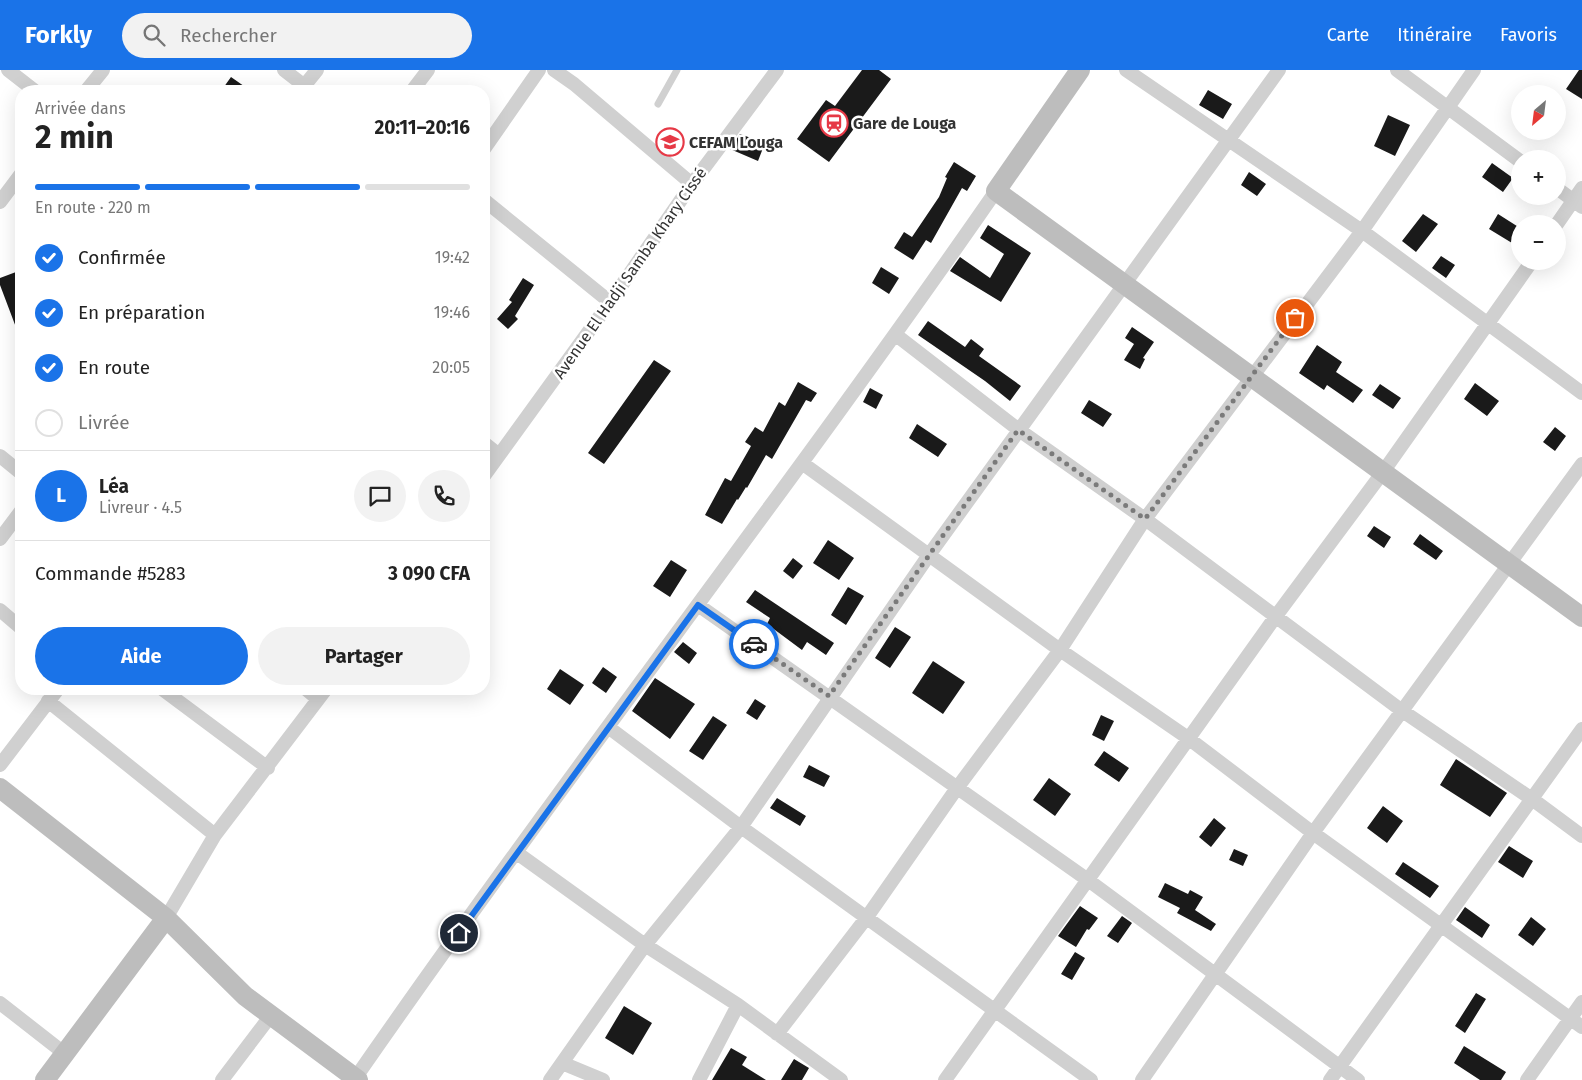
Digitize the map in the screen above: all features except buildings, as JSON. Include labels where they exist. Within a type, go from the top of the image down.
[{"type":"street","points":[[8,70],[28,85]]},
{"type":"street","points":[[91,85],[103,70]]},
{"type":"street","points":[[284,70],[300,85]]},
{"type":"street","points":[[308,85],[317,70]]},
{"type":"street","points":[[417,85],[428,70]]},
{"type":"street","points":[[490,139],[539,70]]},
{"type":"street","points":[[554,70],[574,84],[692,184]]},
{"type":"street","name":"Avenue El Hadji Samba Khary Cissé","points":[[490,468],[610,302],[692,184],[777,70]]},
{"type":"street","points":[[0,788],[166,918],[246,996],[356,1079],[608,727],[896,335],[1080,70]]},
{"type":"street","points":[[1126,70],[1362,231],[1582,393]]},
{"type":"street","points":[[550,1080],[645,945],[741,826],[928,555],[1126,285],[1279,70]]},
{"type":"street","points":[[1397,70],[1511,154]]},
{"type":"street","points":[[777,1034],[867,917],[958,788],[1060,650],[1145,519],[1251,375],[1362,231],[1474,70]]},
{"type":"street","points":[[0,202],[15,182]]},
{"type":"street","points":[[1566,215],[1577,204],[1582,188]]},
{"type":"street","points":[[996,191],[1582,617]]},
{"type":"street","points":[[1566,195],[1577,204]]},
{"type":"street","points":[[490,205],[610,302]]},
{"type":"street","points":[[945,1080],[1188,738],[1383,472],[1526,270]]},
{"type":"street","points":[[896,335],[1018,430],[1145,519],[1401,710],[1532,799],[1582,836]]},
{"type":"street","points":[[490,448],[499,455]]},
{"type":"street","points":[[0,456],[15,468]]},
{"type":"street","points":[[802,463],[1060,650],[1188,738],[1313,832],[1582,1027]]},
{"type":"street","points":[[1142,1080],[1313,832],[1582,464]]},
{"type":"street","points":[[0,539],[15,519]]},
{"type":"street","points":[[698,605],[1088,880],[1358,1080]]},
{"type":"street","points":[[0,610],[15,623]]},
{"type":"street","points":[[0,765],[53,695]]},
{"type":"street","points":[[170,695],[268,768]]},
{"type":"street","points":[[45,1080],[166,918],[215,835],[268,768],[321,695]]},
{"type":"street","points":[[48,701],[215,835]]},
{"type":"street","points":[[608,727],[995,1012],[1091,1080]]},
{"type":"street","points":[[1330,1080],[1582,729]]},
{"type":"street","points":[[517,853],[645,945],[738,1005],[841,1080]]},
{"type":"street","points":[[1527,1080],[1582,1002]]},
{"type":"street","points":[[0,1003],[64,1053]]},
{"type":"street","points":[[699,1080],[738,1005]]},
{"type":"street","points":[[222,1080],[272,1014]]},
{"type":"street","points":[[562,1063],[603,1080]]},
{"type":"lane","points":[[658,104],[677,70]]},
{"type":"way so far","points":[[754,644],[829,696],[1018,430],[1145,519],[1295,318]]},
{"type":"place","name":"Gare de Louga","points":[[834,123]]},
{"type":"place","name":"CEFAM Louga","points":[[670,142]]},
{"type":"route","points":[[459,933],[698,605],[754,644]]}]
